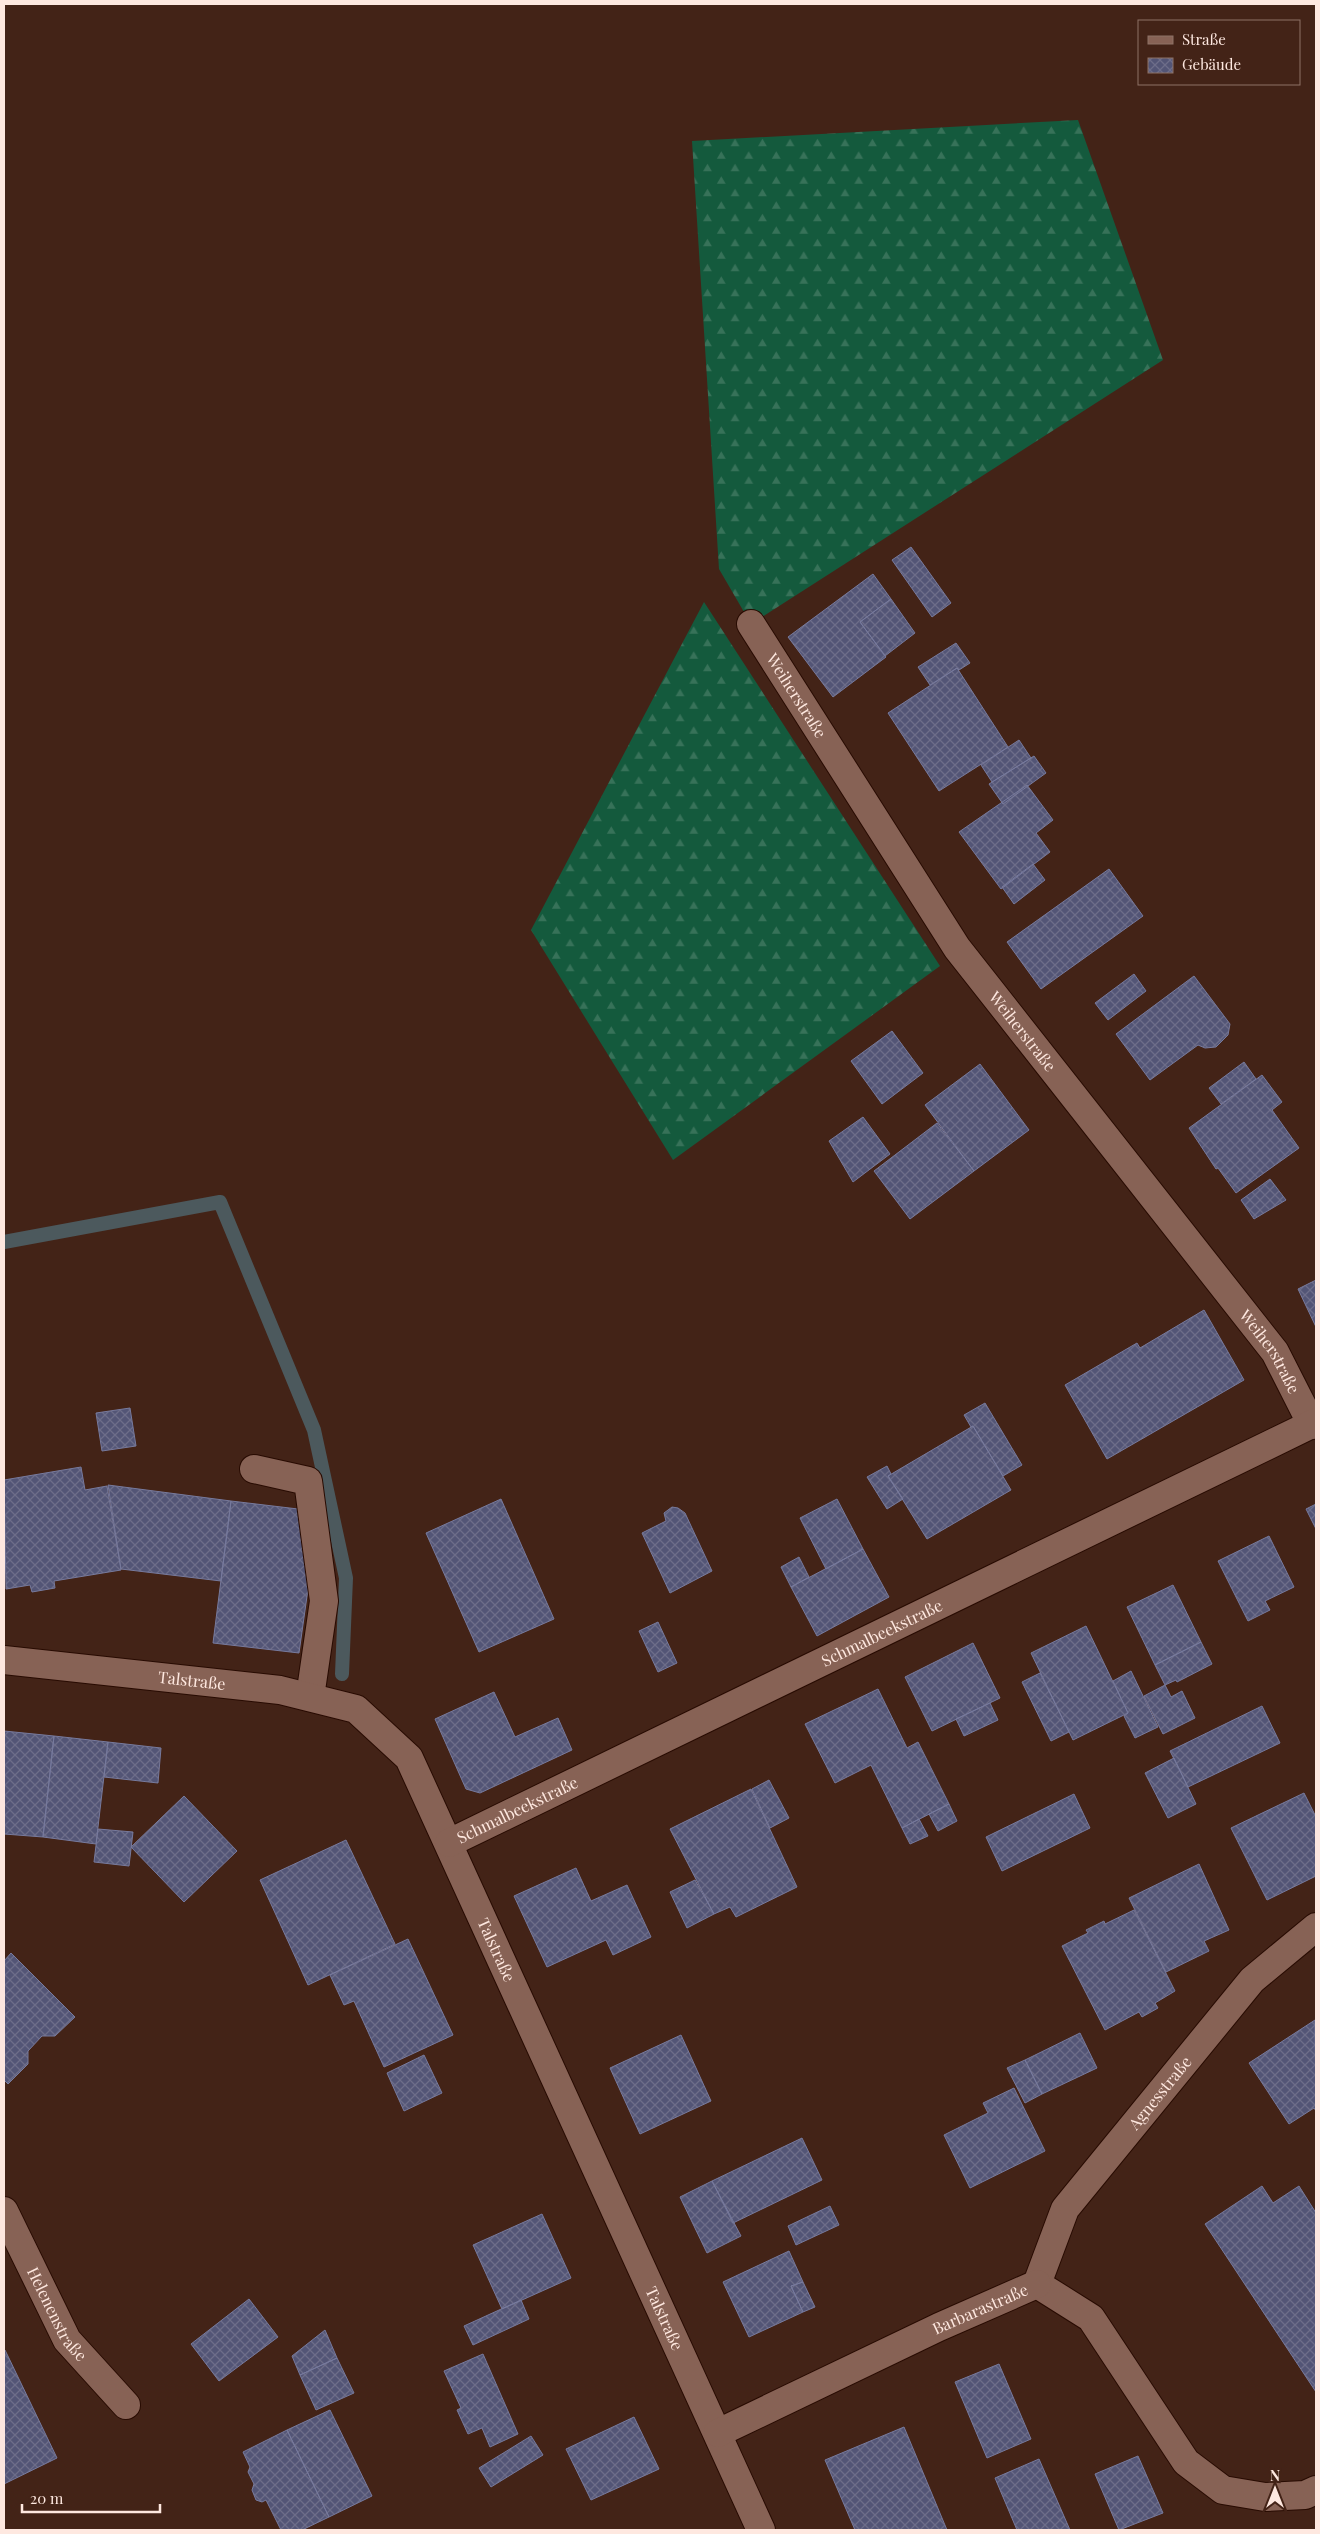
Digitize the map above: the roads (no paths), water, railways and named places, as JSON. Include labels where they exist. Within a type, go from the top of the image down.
[{"type":"street","name":"Weiherstraße","points":[[751,624],[958,948],[1275,1352],[1314,1424]]},
{"type":"street","name":"Schmalbeekstraße","points":[[449,1843],[1314,1424]]},
{"type":"street","points":[[254,1470],[308,1481],[323,1578],[324,1601],[310,1697]]},
{"type":"street","name":"Talstraße","points":[[4,1660],[280,1690],[310,1697],[356,1710],[409,1758],[761,2530]]},
{"type":"street","name":"Agnesstraße","points":[[1037,2284],[1066,2208],[1252,1980],[1316,1927]]},
{"type":"street","name":"Helenenstraße","points":[[4,2212],[66,2340],[126,2405]]},
{"type":"street","name":"Barbarastraße","points":[[718,2433],[939,2327],[1037,2284],[1091,2318],[1186,2462],[1224,2490],[1265,2497],[1305,2495],[1316,2490]]},
{"type":"waterway","points":[[4,1242],[220,1202],[314,1430],[346,1578],[342,1674]]}]
